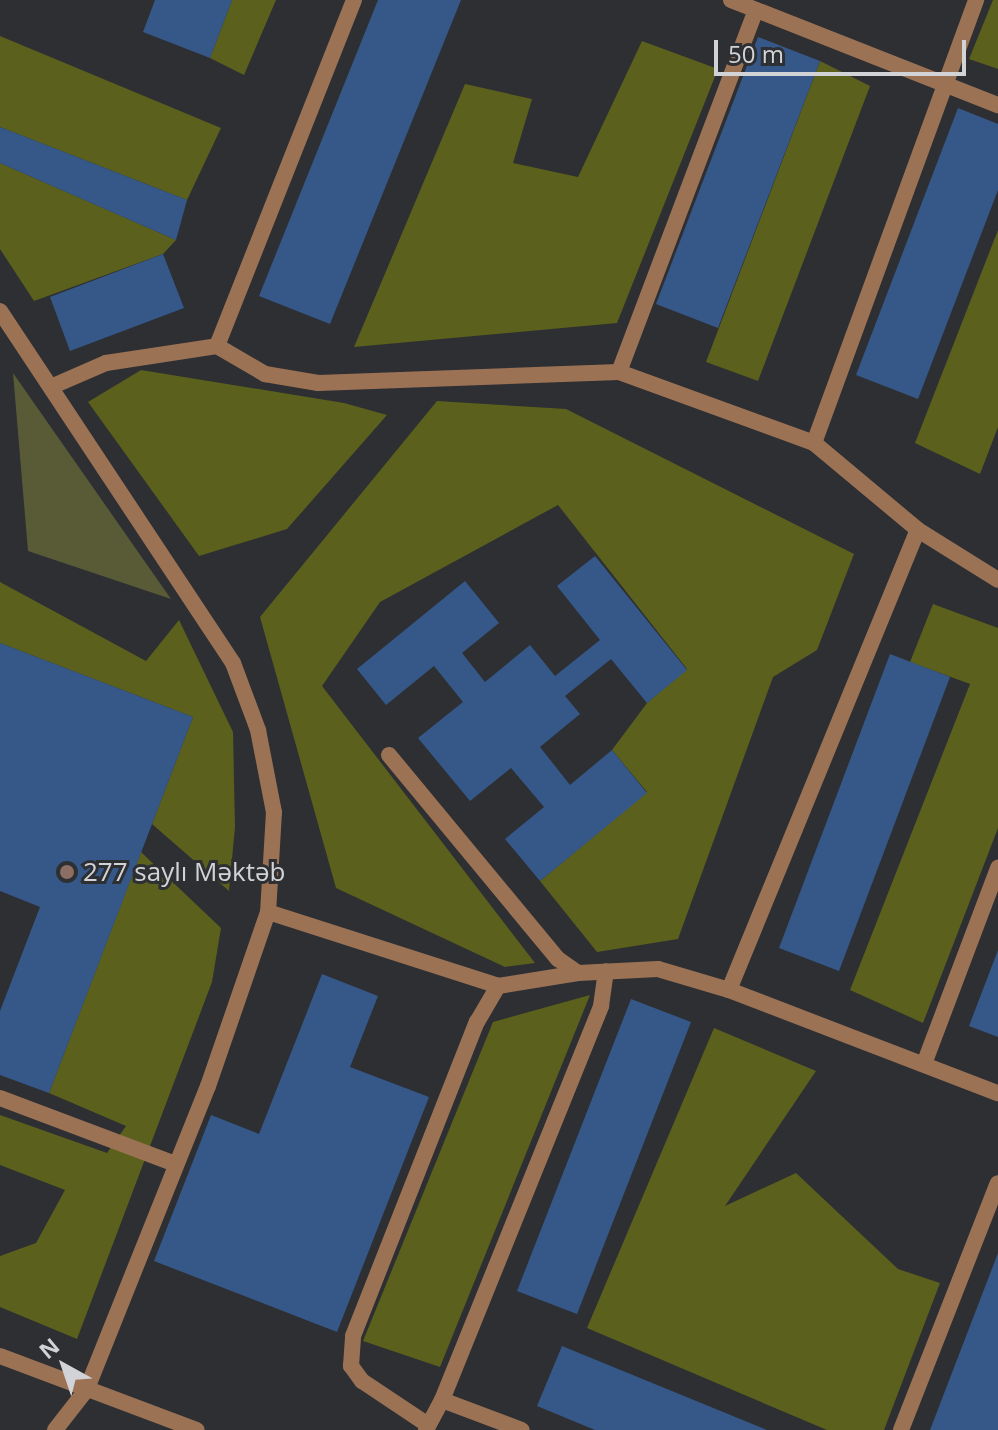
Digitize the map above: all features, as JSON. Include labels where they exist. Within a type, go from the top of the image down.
[{"type":"street","points":[[217,346],[354,0]]},
{"type":"street","points":[[731,0],[998,105]]},
{"type":"street","points":[[814,443],[943,83],[976,0]]},
{"type":"street","points":[[619,372],[756,10]]},
{"type":"street","points":[[0,311],[53,386],[233,663],[258,730],[274,812],[268,912],[176,1164],[87,1389],[55,1430]]},
{"type":"street","points":[[53,386],[106,363],[217,346],[265,374],[318,383],[619,372],[814,443],[918,530],[998,580]]},
{"type":"street","points":[[729,990],[918,530]]},
{"type":"street","points":[[389,755],[558,959],[578,973]]},
{"type":"street","points":[[924,1064],[998,868]]},
{"type":"street","points":[[268,912],[498,986],[578,973],[658,969],[729,990],[998,1093]]},
{"type":"street","points":[[498,986],[477,1022],[353,1336],[351,1366],[362,1381],[427,1428],[442,1400],[601,1006],[606,971]]},
{"type":"street","points":[[0,1098],[176,1164]]},
{"type":"street","points":[[901,1430],[998,1183]]},
{"type":"street","points":[[0,1356],[197,1430]]},
{"type":"street","points":[[442,1400],[522,1430]]},
{"type":"green space","points":[[232,0],[276,0],[244,75],[210,58]]},
{"type":"green space","points":[[993,0],[998,0],[998,69],[969,59]]},
{"type":"green space","points":[[0,36],[221,128],[187,200],[0,127]]},
{"type":"green space","points":[[642,41],[718,69],[617,323],[354,347],[465,84],[532,99],[513,163],[578,177]]},
{"type":"green space","points":[[820,61],[870,86],[758,381],[706,362]]},
{"type":"green space","points":[[0,163],[176,240],[163,254],[34,301],[0,249]]},
{"type":"green space","points":[[998,230],[998,427],[980,474],[915,443]]},
{"type":"green space","points":[[141,370],[344,403],[387,415],[287,529],[199,556],[88,402]]},
{"type":"green space","points":[[13,373],[171,599],[28,551]]},
{"type":"green space","points":[[437,401],[566,409],[854,554],[817,650],[773,677],[678,939],[597,952],[540,881],[647,792],[612,750],[647,703],[687,669],[558,505],[380,602],[322,686],[535,963],[505,967],[336,888],[260,617]]},
{"type":"green space","points":[[0,582],[146,661],[179,620],[233,732],[235,827],[229,891],[152,824],[193,717],[0,643]]},
{"type":"green space","points":[[933,604],[998,628],[998,828],[923,1023],[850,990],[970,684],[910,662]]},
{"type":"green space","points":[[141,852],[221,928],[212,982],[77,1339],[0,1307],[0,1256],[36,1243],[65,1190],[0,1165],[0,1115],[107,1153],[126,1126],[49,1093]]},
{"type":"green space","points":[[590,995],[440,1367],[363,1341],[493,1022]]},
{"type":"green space","points":[[714,1028],[816,1071],[725,1206],[796,1173],[898,1269],[940,1283],[884,1430],[827,1430],[587,1328]]},
{"type":"building","points":[[155,0],[232,0],[210,58],[143,32]]},
{"type":"building","points":[[378,0],[461,0],[330,324],[259,296]]},
{"type":"building","points":[[758,37],[820,61],[718,328],[656,304]]},
{"type":"building","points":[[958,108],[998,124],[998,190],[918,399],[856,375]]},
{"type":"building","points":[[0,127],[187,200],[176,240],[0,163]]},
{"type":"building","points":[[163,254],[184,308],[70,351],[50,297]]},
{"type":"building","points":[[595,556],[687,670],[647,703],[611,659],[565,696],[580,714],[540,747],[570,785],[612,750],[647,793],[540,881],[505,839],[544,807],[511,768],[470,801],[418,738],[463,702],[434,666],[386,705],[357,669],[465,581],[499,623],[462,653],[485,682],[530,645],[555,676],[600,640],[557,586]]},
{"type":"building","name":"277 saylı Məktəb","points":[[0,643],[193,717],[49,1093],[0,1075],[0,1011],[40,907],[0,891]]},
{"type":"building","points":[[890,654],[950,677],[839,971],[779,948]]},
{"type":"building","points":[[998,950],[998,1037],[969,1026]]},
{"type":"building","points":[[322,974],[378,996],[350,1067],[429,1097],[337,1332],[154,1261],[211,1115],[259,1134]]},
{"type":"building","points":[[631,999],[691,1022],[577,1314],[517,1291]]},
{"type":"building","points":[[998,1253],[998,1430],[930,1430]]},
{"type":"building","points":[[562,1346],[767,1430],[595,1430],[537,1406]]},
{"type":"place","name":"277 saylı Məktəb","points":[[67,872]]}]
